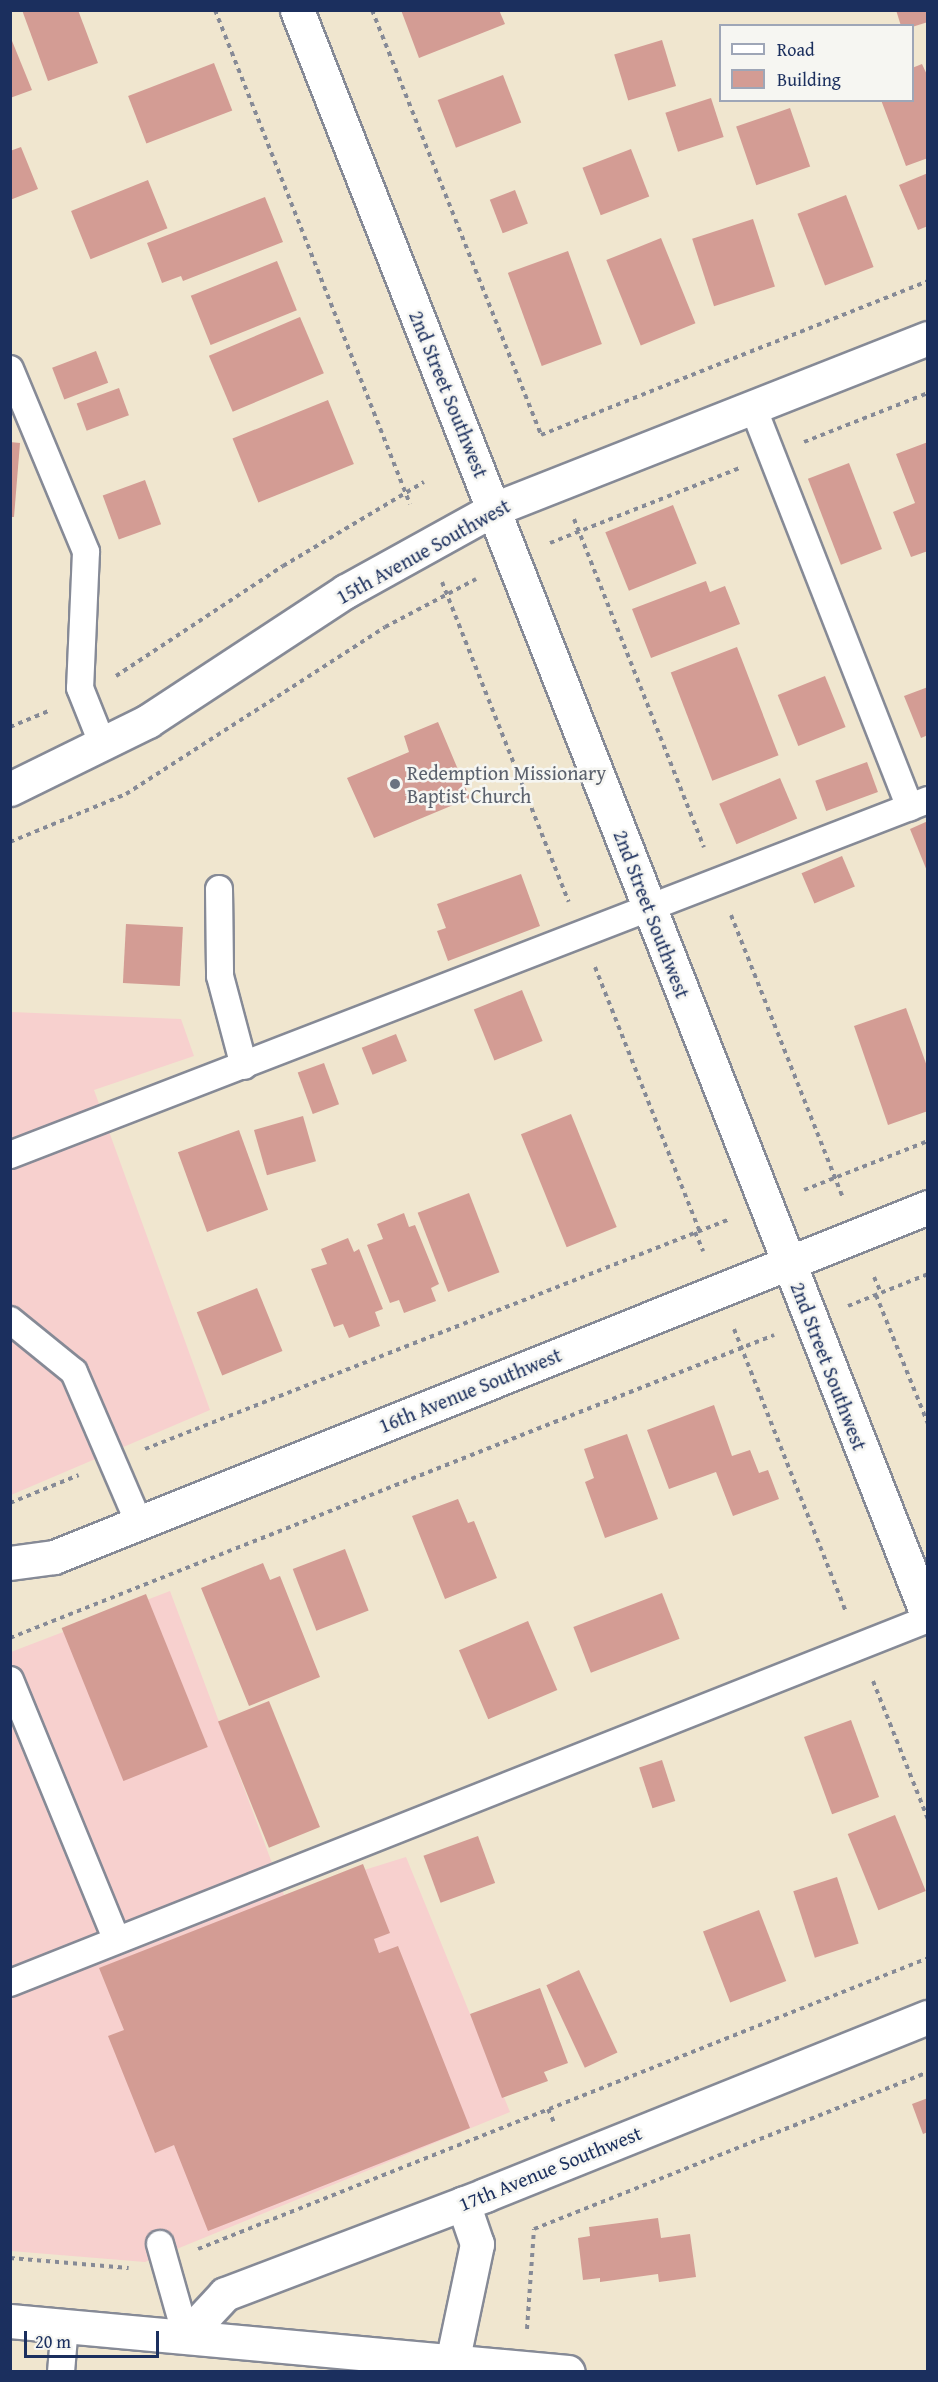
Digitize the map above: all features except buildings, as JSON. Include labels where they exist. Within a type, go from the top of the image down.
[{"type":"street","name":"2nd Street Southwest","points":[[297,10],[927,1618]]},
{"type":"street","name":"15th Avenue Southwest","points":[[10,789],[148,721],[346,591],[494,509],[927,338]]},
{"type":"street","name":"16th Avenue Southwest","points":[[10,1563],[54,1557],[927,1207]]},
{"type":"street","points":[[10,1577],[54,1557]]},
{"type":"street","name":"17th Avenue Southwest","points":[[186,2336],[225,2294],[463,2203],[927,2017]]},
{"type":"street","points":[[451,2367],[477,2244],[463,2203]]},
{"type":"street","points":[[10,2321],[186,2336],[451,2367],[568,2372]]},
{"type":"lane","points":[[10,369],[86,552],[80,688],[102,743]]},
{"type":"lane","points":[[10,1155],[650,910],[919,804],[753,407]]},
{"type":"lane","points":[[219,889],[220,976],[244,1066]]},
{"type":"lane","points":[[10,1320],[75,1372],[139,1523]]},
{"type":"lane","points":[[10,1983],[116,1938],[927,1618]]},
{"type":"lane","points":[[10,1680],[116,1938]]},
{"type":"lane","points":[[162,2253],[186,2336]]},
{"type":"lane","points":[[62,2372],[65,2325]]},
{"type":"path","points":[[215,10],[410,504]]},
{"type":"path","points":[[372,10],[541,435],[927,281]]},
{"type":"path","points":[[10,727],[83,696],[152,656],[283,566],[424,482]]},
{"type":"path","points":[[10,842],[126,794],[386,627],[477,579]]},
{"type":"path","points":[[803,1190],[927,1140]]},
{"type":"path","points":[[10,1503],[731,1219]]},
{"type":"path","points":[[695,1232],[703,1251]]},
{"type":"path","points":[[839,1309],[927,1274]]},
{"type":"path","points":[[874,1277],[878,1294],[927,1424]]},
{"type":"path","points":[[734,1328],[927,1819]]},
{"type":"path","points":[[10,1638],[779,1333]]},
{"type":"path","points":[[10,2258],[145,2270],[162,2253],[927,1958]]},
{"type":"path","points":[[526,2335],[534,2229],[927,2072]]},
{"type":"shaded area","points":[[11,1012],[181,1019],[194,1056],[94,1090],[210,1410],[11,1495]]},
{"type":"shaded area","points":[[170,1591],[284,1895],[406,1857],[510,2112],[145,2262],[11,2251],[11,1652]]},
{"type":"place","name":"Redemption Missionary Baptist Church","points":[[395,784]]}]
